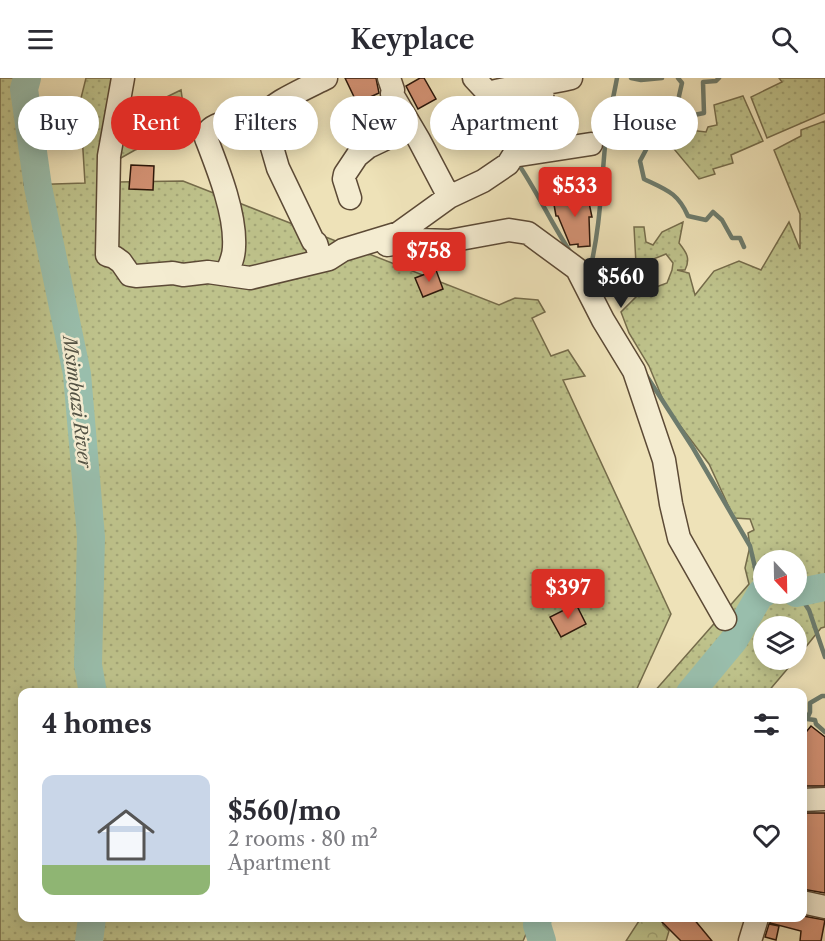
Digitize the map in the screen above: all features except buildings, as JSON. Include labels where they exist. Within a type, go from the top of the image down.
[{"type":"street","points":[[123,78],[108,156],[108,255],[121,262],[130,275],[136,276],[208,272],[250,278],[329,259],[343,250],[399,233],[450,197],[483,182],[508,164],[513,156],[591,144]]},
{"type":"street","points":[[291,96],[324,78]]},
{"type":"street","points":[[389,78],[393,96]]},
{"type":"street","points":[[474,78],[488,93],[530,83],[543,85],[571,78]]},
{"type":"street","points":[[519,154],[518,138],[536,121],[541,112],[543,85]]},
{"type":"street","points":[[213,128],[206,133],[206,138],[228,204],[233,229],[234,247],[226,274]]},
{"type":"street","points":[[418,139],[450,197]]},
{"type":"street","points":[[273,150],[278,168],[316,243],[321,260]]},
{"type":"street","points":[[350,198],[344,179],[345,174],[357,156],[365,150]]},
{"type":"street","points":[[343,250],[420,240],[449,241],[509,230],[528,233],[577,269],[603,320],[634,371],[664,460],[671,504],[680,538],[725,619]]},
{"type":"street","points":[[807,800],[825,799]]},
{"type":"street","points":[[807,903],[825,907]]},
{"type":"green space","points":[[0,78],[22,78],[22,96],[18,96],[18,150],[23,150],[24,185],[85,183],[83,150],[99,150],[99,96],[82,96],[86,78],[124,78],[124,96],[111,96],[111,150],[135,150],[119,159],[117,182],[183,181],[499,305],[515,298],[538,300],[545,312],[532,318],[551,356],[568,350],[585,376],[563,380],[671,614],[637,688],[18,688],[18,922],[531,922],[523,941],[0,941]]},
{"type":"green space","points":[[779,78],[825,78],[825,113],[767,138],[751,97],[782,82]]},
{"type":"green space","points":[[181,90],[182,96],[169,96]]},
{"type":"green space","points":[[743,96],[763,141],[731,155],[733,163],[713,169],[715,174],[699,179],[675,150],[698,150],[698,131],[706,132],[708,127],[717,125],[714,105]]},
{"type":"green space","points":[[825,121],[825,627],[821,628],[807,646],[807,616],[753,616],[753,670],[787,670],[771,688],[657,688],[749,584],[745,568],[750,546],[748,533],[754,530],[750,519],[734,518],[709,464],[666,407],[649,366],[629,333],[621,312],[640,293],[667,283],[673,263],[666,254],[636,264],[634,227],[644,227],[646,242],[653,245],[662,232],[683,222],[679,243],[686,252],[688,262],[685,270],[677,270],[689,273],[695,295],[714,271],[739,261],[761,270],[789,222],[800,249],[800,214],[774,150],[801,136],[801,130]]},
{"type":"green space","points":[[638,922],[663,922],[669,931],[666,941],[626,941]]},
{"type":"waterway","name":"Msimbazi River","points":[[27,78],[24,89],[38,187],[77,374],[91,537],[88,665],[92,688]]},
{"type":"waterway","points":[[589,274],[598,226],[606,137],[617,78]]},
{"type":"waterway","points":[[631,78],[641,80],[662,78]]},
{"type":"waterway","points":[[678,78],[682,83],[679,96],[678,132],[668,138],[649,137],[648,146],[640,161],[644,179],[676,197],[688,216],[706,220],[713,212],[722,220],[732,238],[740,238],[744,247]]},
{"type":"waterway","points":[[698,114],[704,113],[703,82],[716,81],[719,78]]},
{"type":"waterway","points":[[517,162],[571,253]]},
{"type":"waterway","points":[[646,375],[693,448],[750,546],[753,559]]},
{"type":"waterway","points":[[807,591],[825,587]]},
{"type":"waterway","points":[[694,688],[734,640],[755,604]]},
{"type":"waterway","points":[[805,604],[825,657]]},
{"type":"waterway","points":[[825,696],[810,703],[807,719],[815,720],[825,732]]},
{"type":"waterway","name":"Msimbazi River","points":[[89,941],[91,922]]},
{"type":"waterway","points":[[537,922],[542,941]]}]
